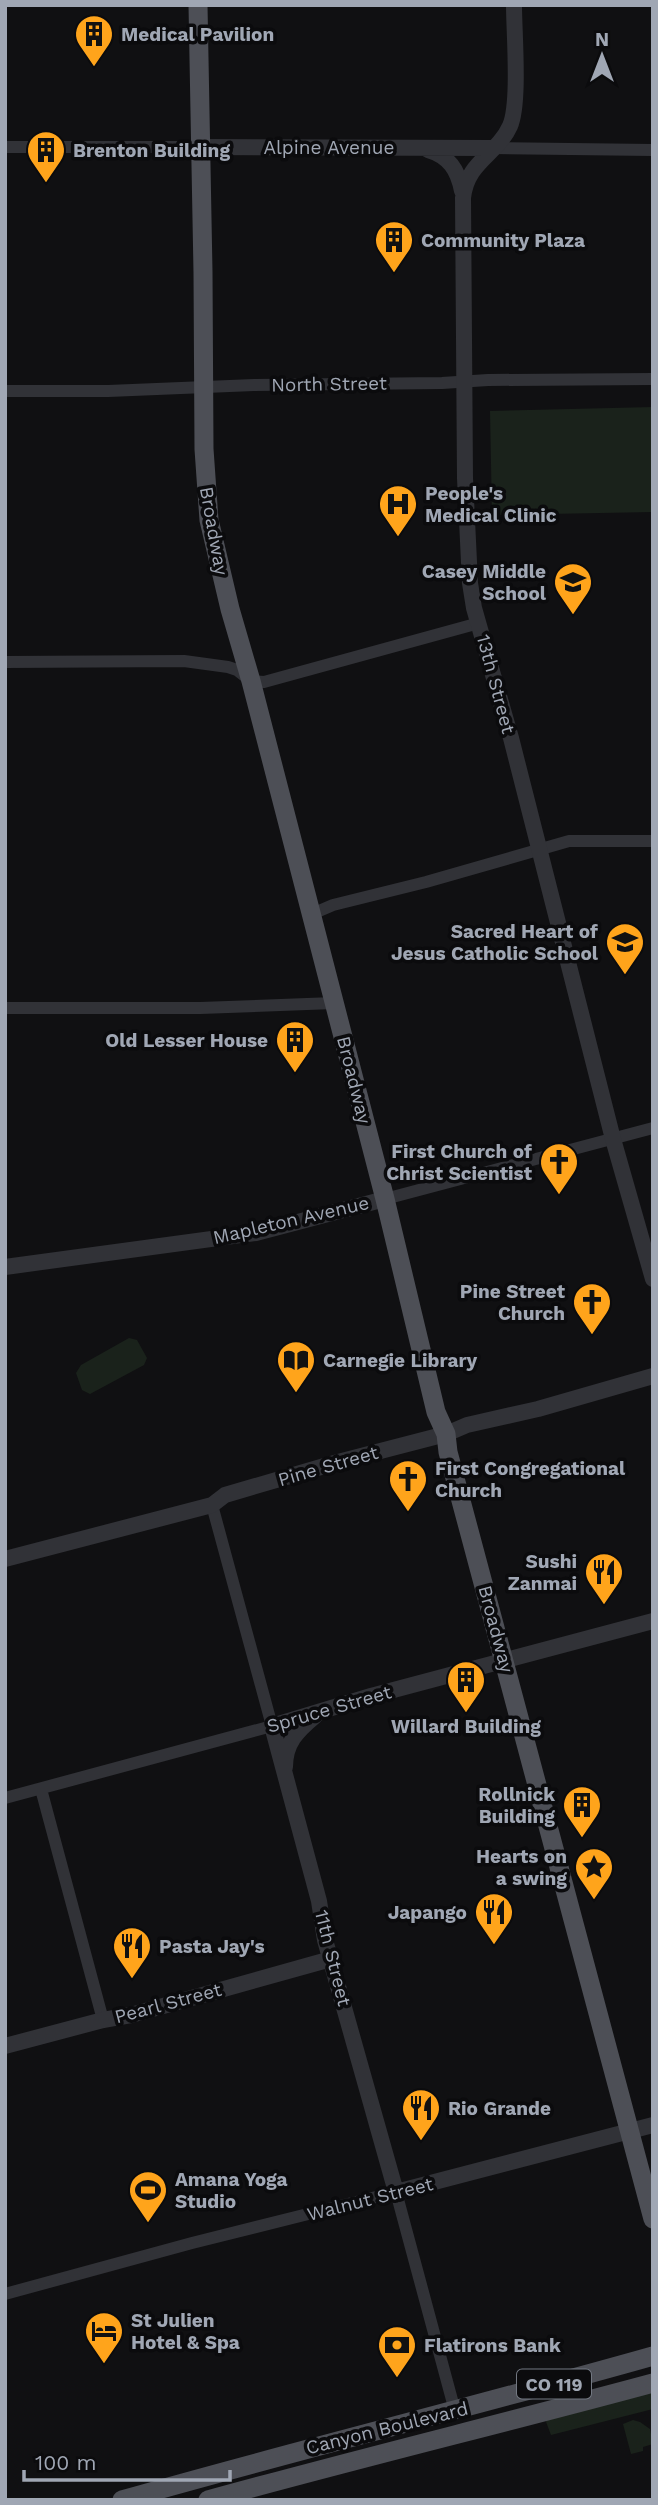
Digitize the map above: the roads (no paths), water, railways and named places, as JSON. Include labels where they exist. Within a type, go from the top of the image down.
[{"type":"main road","name":"Broadway","points":[[198,5],[206,486],[209,520],[423,1348],[436,1412],[446,1434],[653,2219]]},
{"type":"main road","name":"Canyon Boulevard","points":[[122,2500],[653,2356]]},
{"type":"main road","name":"Canyon Boulevard","points":[[208,2500],[653,2383]]},
{"type":"street","name":"13th Street","points":[[514,5],[513,115],[506,133],[470,174],[463,198],[464,383],[470,583],[613,1139],[653,1279]]},
{"type":"street","name":"Alpine Avenue","points":[[5,147],[653,150]]},
{"type":"street","points":[[422,148],[441,154],[452,164],[459,176],[463,198]]},
{"type":"street","name":"North Street","points":[[5,391],[464,383],[488,380],[653,380]]},
{"type":"street","points":[[5,662],[184,661],[229,667],[251,681],[264,682],[479,623]]},
{"type":"street","points":[[312,914],[333,905],[569,841],[653,841]]},
{"type":"street","points":[[5,1008],[200,1008],[334,1003]]},
{"type":"street","name":"Mapleton Avenue","points":[[5,1267],[256,1233],[653,1128]]},
{"type":"street","name":"Pine Street","points":[[5,1559],[212,1505],[225,1495],[446,1434],[467,1425],[538,1409],[653,1376]]},
{"type":"street","name":"11th Street","points":[[212,1505],[319,1901],[331,1959],[455,2411]]},
{"type":"street","name":"Spruce Street","points":[[5,1798],[653,1621]]},
{"type":"street","points":[[287,1783],[285,1760],[291,1739],[321,1711]]},
{"type":"street","points":[[41,1789],[103,2020]]},
{"type":"street","name":"Pearl Street","points":[[5,2046],[131,2015],[331,1959]]},
{"type":"street","name":"Walnut Street","points":[[5,2294],[192,2243],[653,2125]]},
{"type":"street","points":[[387,2161],[401,2176],[412,2182],[436,2182]]},
{"type":"place","name":"Medical Pavilion","points":[[94,68]]},
{"type":"place","name":"Brenton Building","points":[[46,184]]},
{"type":"place","name":"Community Plaza","points":[[394,274]]},
{"type":"place","name":"People's Medical Clinic","points":[[398,538]]},
{"type":"place","name":"Casey Middle School","points":[[573,616]]},
{"type":"place","name":"Sacred Heart of Jesus Catholic School","points":[[625,976]]},
{"type":"place","name":"Old Lesser House","points":[[295,1074]]},
{"type":"place","name":"First Church of Christ Scientist","points":[[559,1196]]},
{"type":"place","name":"Pine Street Church","points":[[592,1336]]},
{"type":"place","name":"Carnegie Library","points":[[296,1394]]},
{"type":"place","name":"First Congregational Church","points":[[408,1513]]},
{"type":"place","name":"Sushi Zanmai","points":[[604,1606]]},
{"type":"place","name":"Willard Building","points":[[466,1714]]},
{"type":"place","name":"Rollnick Building","points":[[582,1839]]},
{"type":"place","name":"Hearts on a swing","points":[[594,1901]]},
{"type":"place","name":"Japango","points":[[494,1946]]},
{"type":"place","name":"Pasta Jay's","points":[[132,1980]]},
{"type":"place","name":"Rio Grande","points":[[421,2142]]},
{"type":"place","name":"Amana Yoga Studio","points":[[148,2224]]},
{"type":"place","name":"St Julien Hotel & Spa","points":[[104,2365]]},
{"type":"place","name":"Flatirons Bank","points":[[397,2379]]}]
